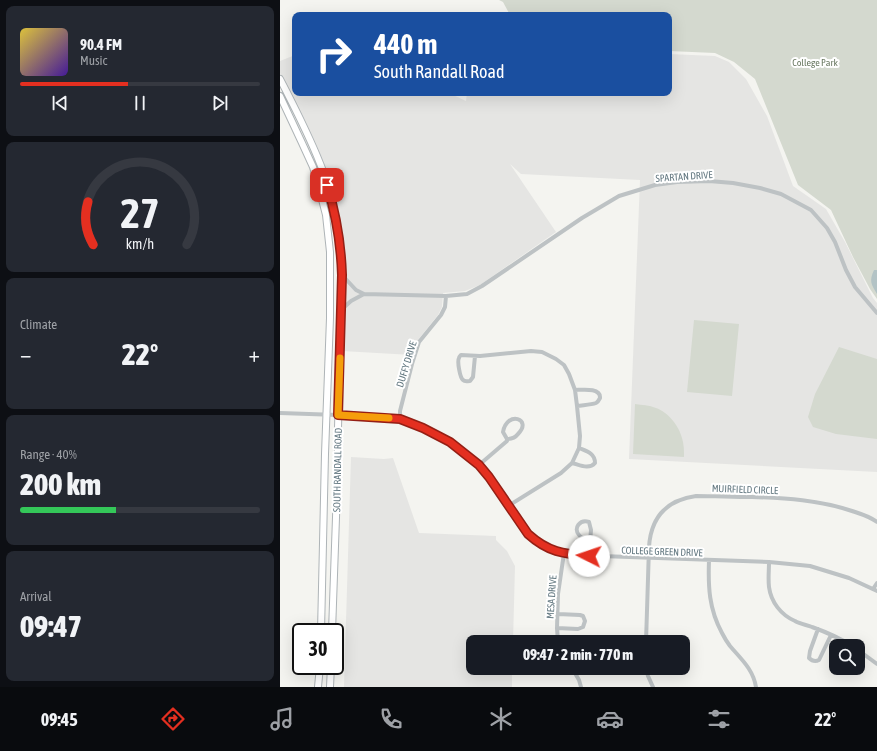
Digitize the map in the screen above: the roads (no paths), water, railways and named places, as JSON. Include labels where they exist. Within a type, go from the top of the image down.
[{"type":"main road","name":"SOUTH RANDALL ROAD","points":[[280,79],[317,156],[327,185],[332,200],[341,257],[342,275],[338,475],[332,623]]},
{"type":"main road","name":"SOUTH RANDALL ROAD","points":[[280,96],[313,167],[328,232],[330,252],[330,304],[321,623]]},
{"type":"main road","points":[[318,687],[319,675]]},
{"type":"main road","points":[[330,687],[331,675]]},
{"type":"street","name":"SPARTAN DRIVE","points":[[364,294],[446,296],[467,294],[482,286],[582,218],[618,196],[655,185],[677,182],[709,181],[733,183],[760,188],[781,194],[811,210],[826,228],[855,287],[877,313]]},
{"type":"street","points":[[342,275],[356,290],[364,294]]},
{"type":"street","points":[[341,310],[351,301],[364,294]]},
{"type":"street","name":"DUFFY DRIVE","points":[[400,419],[400,411],[419,342],[441,315],[445,307],[446,296]]},
{"type":"street","points":[[475,356],[473,377],[470,381],[463,380],[458,362],[461,355],[475,356],[530,351],[542,352],[556,359],[564,366],[569,374],[575,390],[580,436],[578,448],[572,463],[561,473],[508,506]]},
{"type":"street","points":[[575,390],[593,390],[597,392],[600,398],[598,402],[594,404],[577,406]]},
{"type":"street","name":"COLLEGE GREEN DRIVE","points":[[280,414],[338,415],[400,419],[423,428],[450,442],[479,465],[489,477],[528,534],[548,549],[564,553],[589,556],[769,562],[810,566],[849,578],[875,590]]},
{"type":"street","points":[[479,465],[507,441],[507,439],[515,438],[523,429],[522,423],[518,419],[513,418],[505,426],[503,432],[507,439]]},
{"type":"street","points":[[572,463],[590,467],[595,463],[594,456],[578,448]]},
{"type":"street","name":"MUIRFIELD CIRCLE","points":[[646,635],[649,558],[652,528],[659,516],[669,504],[690,496],[804,500],[847,509],[863,514],[877,522]]},
{"type":"street","points":[[589,556],[592,530],[591,526],[589,522],[580,522],[577,528],[579,536],[590,541]]},
{"type":"street","name":"MESA DRIVE","points":[[558,635],[559,584],[564,553]]},
{"type":"street","points":[[709,560],[708,582],[712,608],[717,622],[729,645],[748,666],[752,673],[756,687]]},
{"type":"street","points":[[769,562],[769,589],[778,609],[795,621],[840,639]]},
{"type":"street","points":[[875,590],[877,582]]},
{"type":"street","points":[[557,628],[578,629],[583,627],[585,621],[580,615],[558,614]]},
{"type":"street","points":[[818,630],[810,651],[809,658],[811,660],[819,660],[831,635]]},
{"type":"street","points":[[865,655],[877,664]]},
{"type":"street","points":[[576,675],[581,687]]},
{"type":"street","points":[[648,675],[653,687]]},
{"type":"park label","name":"College Park","points":[[815,62]]}]
